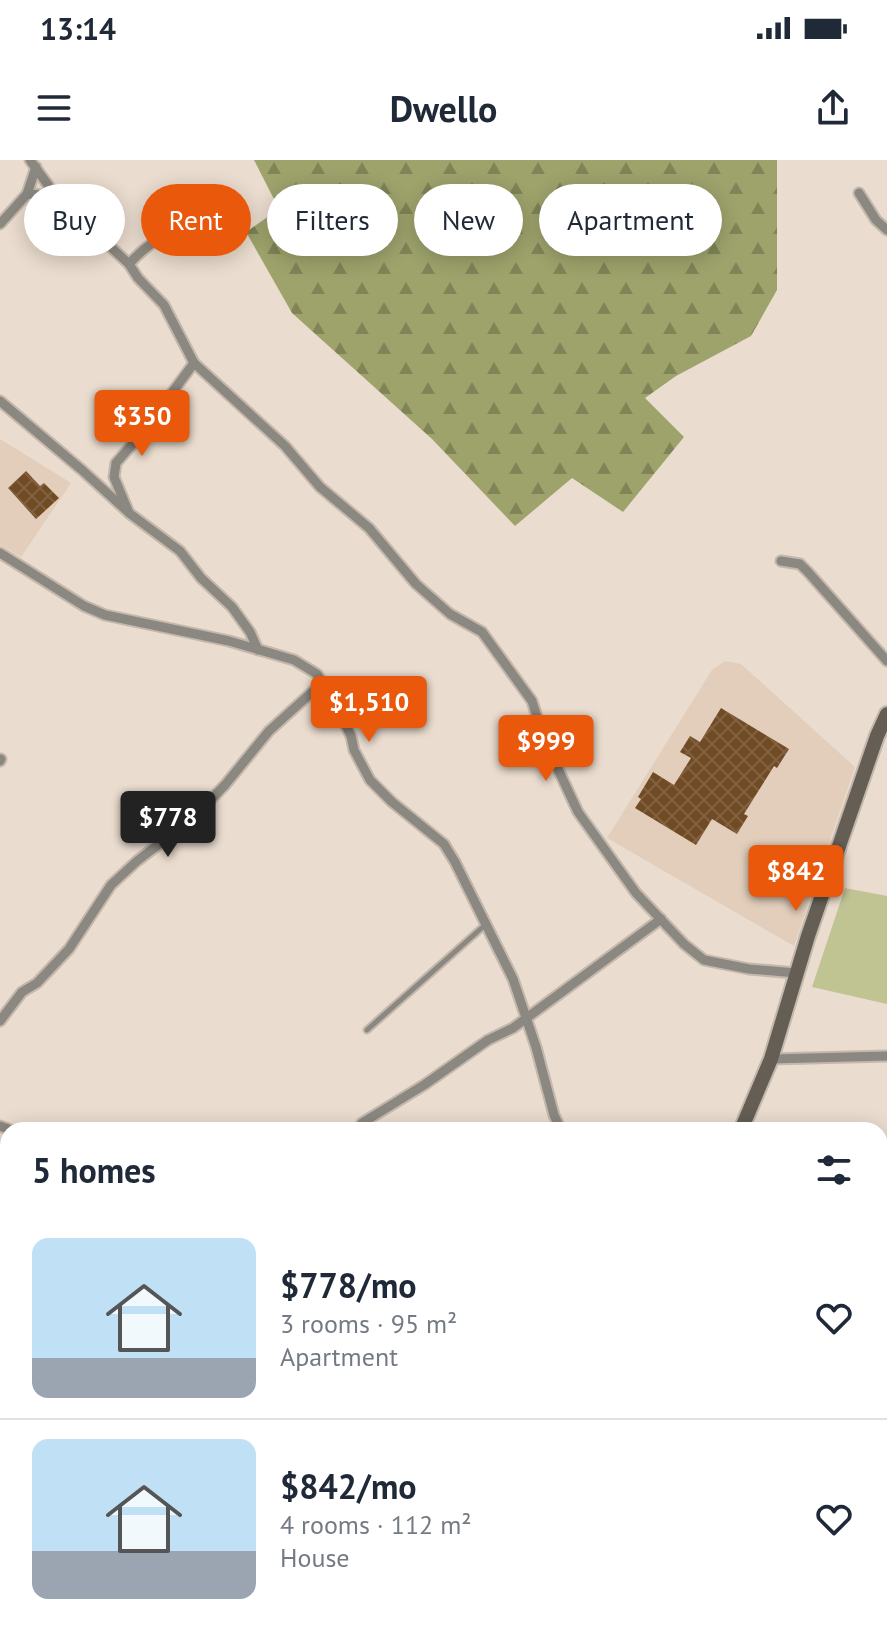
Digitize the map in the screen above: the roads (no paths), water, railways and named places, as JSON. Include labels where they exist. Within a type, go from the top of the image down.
[{"type":"street","points":[[32,184],[33,164]]},
{"type":"street","points":[[33,164],[47,184]]},
{"type":"street","points":[[859,193],[876,220],[887,230]]},
{"type":"street","points":[[0,224],[24,197]]},
{"type":"street","points":[[129,264],[141,250]]},
{"type":"street","points":[[120,256],[164,305],[194,363],[285,446],[320,487],[369,528],[416,584],[450,614],[482,632],[532,701],[544,739],[578,812],[636,893],[704,960],[749,969],[796,973]]},
{"type":"street","points":[[129,513],[114,477],[116,463],[194,363]]},
{"type":"street","points":[[0,401],[129,513],[180,551],[201,578],[232,607],[250,632],[258,650]]},
{"type":"street","points":[[0,553],[84,606],[105,615],[188,631],[294,660],[317,674],[338,709],[370,780],[444,844],[513,979],[557,1122]]},
{"type":"street","points":[[781,561],[800,564],[887,661]]},
{"type":"street","points":[[0,1021],[22,992],[45,976],[69,949],[111,885],[193,818],[269,731],[322,683]]},
{"type":"street","points":[[744,1122],[771,1059],[842,836],[887,714]]},
{"type":"street","points":[[364,1122],[527,1018],[661,919]]},
{"type":"street","points":[[771,1059],[887,1056]]},
{"type":"lane","points":[[367,1030],[485,925]]}]
